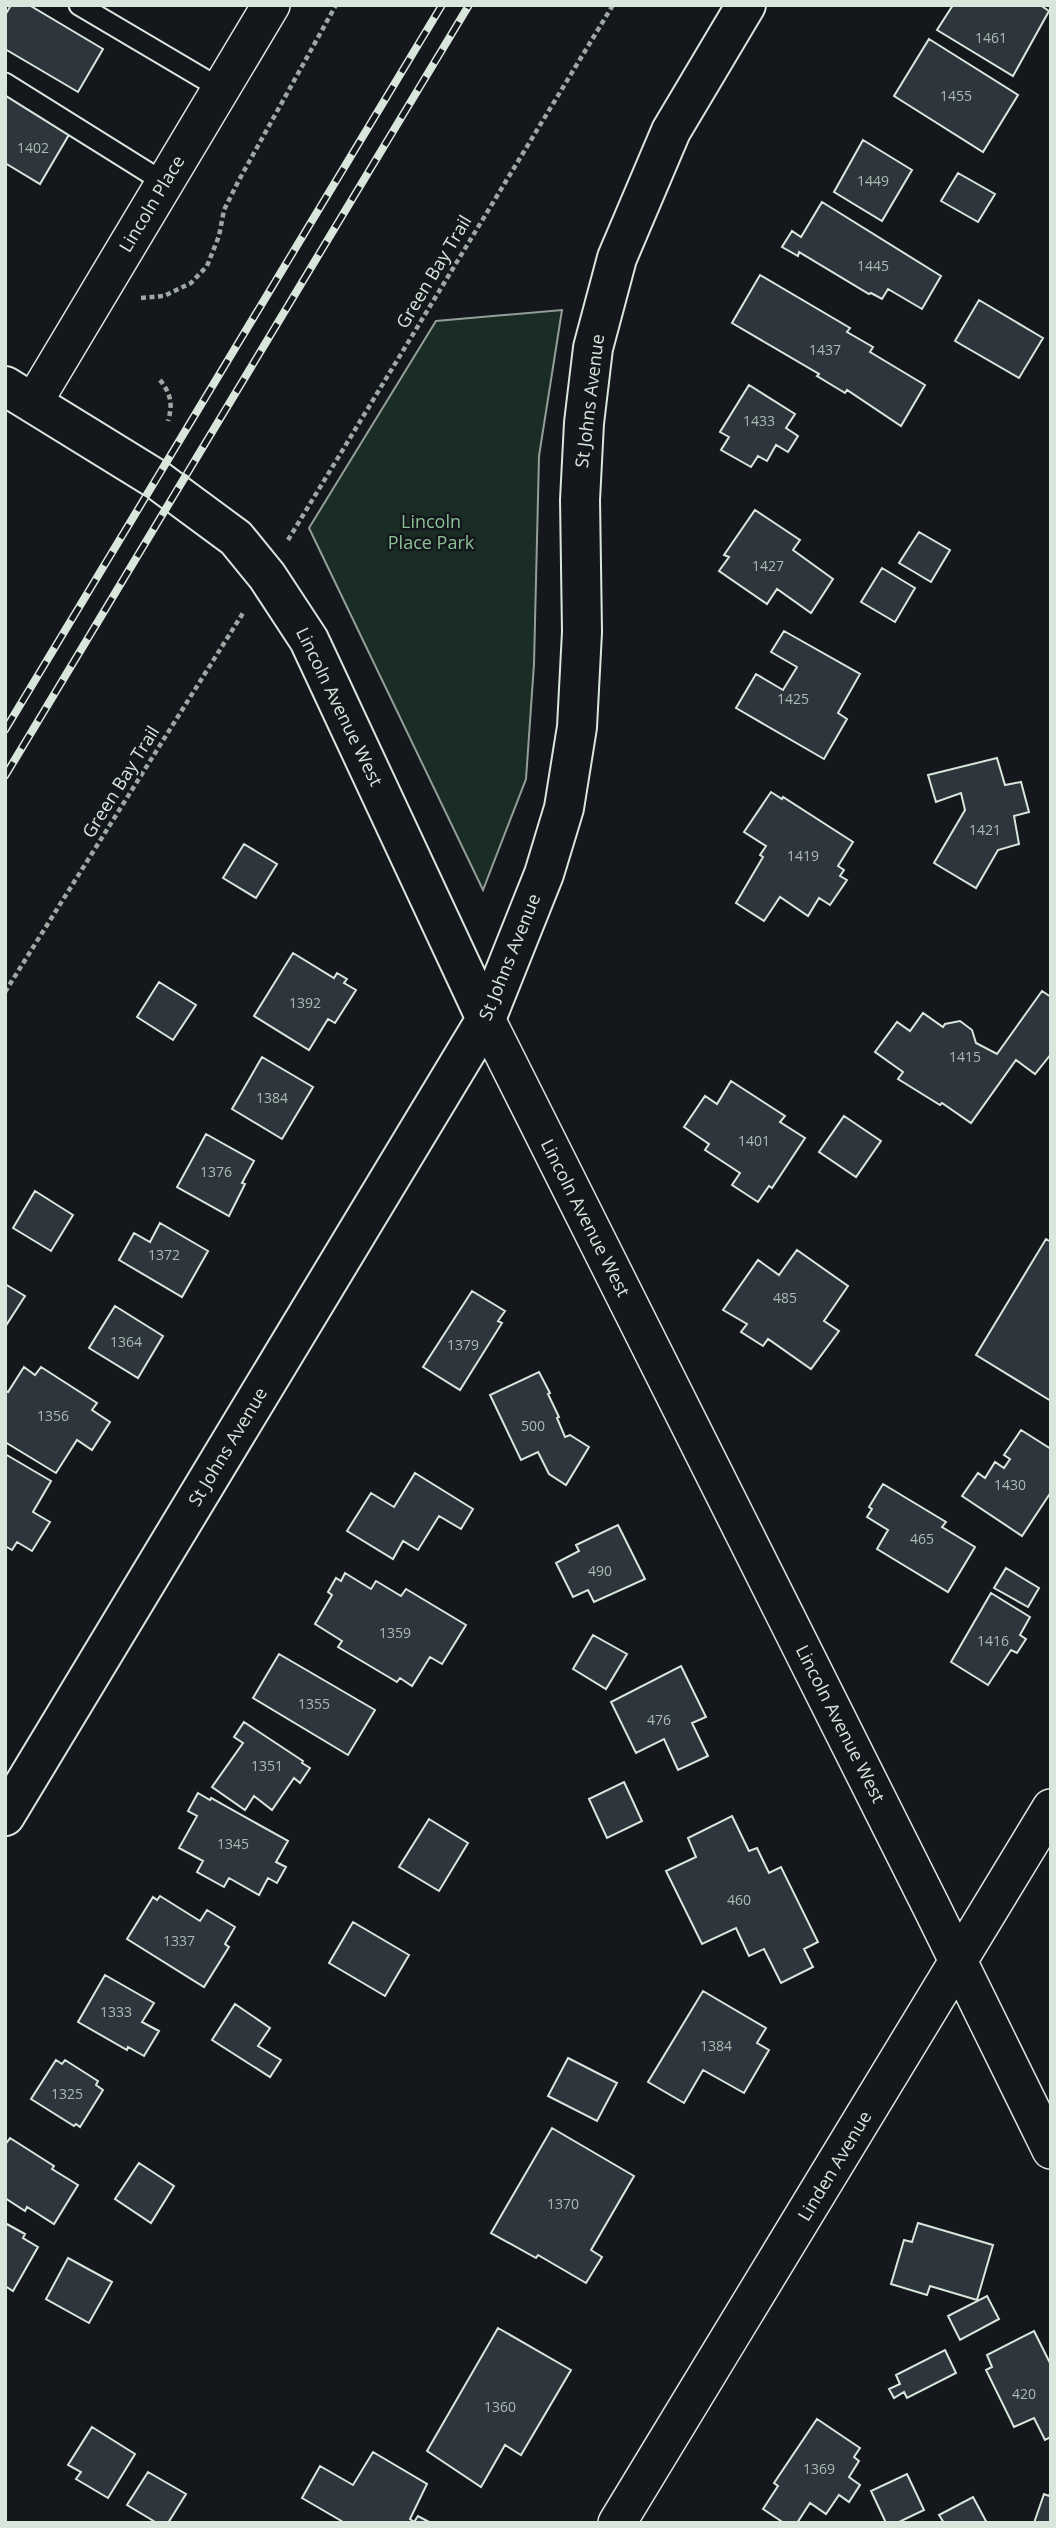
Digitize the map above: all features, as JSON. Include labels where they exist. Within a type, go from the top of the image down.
[{"type":"street","name":"St Johns Avenue","points":[[5,1816],[486,1019],[544,874],[564,808],[577,727],[582,632],[581,487],[584,423],[593,348],[617,258],[671,131],[746,5]]},
{"type":"street","name":"Lincoln Place","points":[[19,395],[164,183],[221,89],[262,8]]},
{"type":"street","name":"Lincoln Avenue West","points":[[19,395],[156,479],[236,538],[267,576],[309,640],[486,1019],[1051,2150]]},
{"type":"street","name":"Linden Avenue","points":[[617,2523],[1051,1808]]},
{"type":"lane","points":[[79,5],[221,89]]},
{"type":"lane","points":[[5,83],[164,183]]},
{"type":"path","points":[[132,302],[164,296],[191,282],[207,266],[219,236],[224,210],[336,5]]},
{"type":"path","name":"Green Bay Trail","points":[[286,543],[613,5]]},
{"type":"path","points":[[160,380],[169,393],[172,406],[168,421]]},
{"type":"path","name":"Green Bay Trail","points":[[5,992],[245,611]]},
{"type":"green space","name":"Lincoln Place Park","points":[[562,310],[539,456],[534,664],[526,779],[483,890],[309,528],[436,321]]},
{"type":"building","points":[[11,5],[29,5],[103,49],[78,92],[5,49],[5,11],[7,12]]},
{"type":"building","points":[[953,5],[1040,5],[1049,11],[1013,76],[937,30]]},
{"type":"building","points":[[929,39],[1018,95],[983,152],[894,96]]},
{"type":"building","points":[[5,95],[70,133],[40,184],[5,163]]},
{"type":"building","points":[[863,140],[912,170],[882,221],[834,192]]},
{"type":"building","points":[[958,173],[995,194],[978,222],[941,201]]},
{"type":"building","points":[[822,202],[941,276],[922,309],[888,289],[882,299],[869,294],[799,252],[798,256],[782,247],[792,231],[801,237]]},
{"type":"building","points":[[760,275],[850,328],[847,332],[873,347],[870,352],[925,385],[901,426],[847,390],[845,393],[817,376],[819,374],[732,323]]},
{"type":"building","points":[[979,300],[1043,338],[1019,378],[955,341]]},
{"type":"building","points":[[749,385],[795,414],[786,428],[798,436],[788,452],[776,445],[767,461],[758,456],[751,467],[721,450],[729,437],[720,432]]},
{"type":"building","points":[[755,510],[800,540],[793,550],[833,579],[811,613],[777,589],[767,604],[719,571],[729,557],[724,555]]},
{"type":"building","points":[[919,532],[950,550],[931,582],[899,563]]},
{"type":"building","points":[[882,568],[915,588],[895,622],[861,602]]},
{"type":"building","points":[[784,631],[860,674],[838,713],[847,719],[824,759],[736,708],[756,674],[783,690],[797,667],[771,652]]},
{"type":"building","points":[[997,758],[1005,785],[1021,782],[1029,812],[1014,816],[1019,844],[998,850],[976,888],[934,863],[965,810],[961,793],[936,802],[928,775]]},
{"type":"building","points":[[771,792],[853,842],[838,866],[844,870],[840,876],[847,880],[830,905],[819,898],[808,916],[780,897],[764,921],[736,903],[763,857],[760,855],[766,846],[744,832]]},
{"type":"building","points":[[244,844],[277,864],[256,898],[223,878]]},
{"type":"building","points":[[293,953],[334,978],[337,973],[347,979],[344,983],[356,990],[335,1023],[328,1019],[309,1050],[254,1016]]},
{"type":"building","points":[[159,982],[196,1005],[173,1040],[137,1017]]},
{"type":"building","points":[[1042,991],[1051,997],[1051,1054],[1035,1074],[1016,1060],[971,1123],[942,1103],[940,1105],[898,1079],[903,1072],[875,1052],[897,1022],[910,1031],[923,1013],[943,1027],[945,1024],[960,1021],[972,1030],[976,1043],[997,1054]]},
{"type":"building","points":[[262,1057],[313,1087],[282,1139],[232,1109]]},
{"type":"building","points":[[731,1081],[785,1116],[780,1122],[805,1138],[772,1188],[769,1186],[758,1202],[732,1185],[740,1173],[705,1150],[709,1144],[684,1127],[705,1096],[717,1104]]},
{"type":"building","points":[[844,1116],[881,1141],[856,1177],[819,1152]]},
{"type":"building","points":[[206,1134],[254,1161],[229,1216],[177,1187]]},
{"type":"building","points":[[35,1191],[73,1215],[51,1251],[13,1228]]},
{"type":"building","points":[[160,1223],[208,1251],[182,1297],[119,1260],[134,1233],[150,1242]]},
{"type":"building","points":[[1046,1239],[1051,1242],[1051,1401],[976,1355]]},
{"type":"building","points":[[797,1250],[848,1286],[824,1321],[839,1331],[811,1369],[768,1339],[763,1346],[741,1332],[747,1324],[723,1310],[758,1260],[779,1275]]},
{"type":"building","points":[[5,1284],[25,1296],[5,1327]]},
{"type":"building","points":[[472,1291],[505,1311],[498,1321],[502,1323],[460,1390],[423,1367]]},
{"type":"building","points":[[115,1306],[163,1336],[138,1378],[89,1348]]},
{"type":"building","points":[[24,1367],[35,1375],[41,1367],[97,1403],[92,1410],[110,1422],[92,1450],[77,1440],[56,1473],[5,1442],[5,1390],[8,1392]]},
{"type":"building","points":[[539,1372],[550,1393],[548,1394],[565,1437],[570,1435],[589,1447],[566,1485],[549,1474],[538,1452],[521,1460],[490,1395]]},
{"type":"building","points":[[1021,1430],[1051,1449],[1051,1492],[1022,1536],[962,1496],[978,1473],[985,1478],[995,1462],[1004,1468],[1010,1459],[1004,1455]]},
{"type":"building","points":[[5,1454],[51,1481],[33,1512],[50,1522],[32,1551],[17,1542],[12,1550],[5,1546]]},
{"type":"building","points":[[415,1473],[473,1509],[461,1529],[439,1516],[418,1550],[403,1541],[393,1559],[347,1531],[371,1493],[394,1507]]},
{"type":"building","points":[[883,1484],[946,1522],[942,1527],[975,1547],[948,1592],[877,1549],[888,1530],[867,1517],[872,1509],[869,1507]]},
{"type":"building","points":[[618,1525],[645,1579],[594,1602],[588,1590],[573,1597],[556,1563],[579,1551],[576,1545]]},
{"type":"building","points":[[1006,1568],[1039,1588],[1028,1607],[994,1588]]},
{"type":"building","points":[[345,1573],[371,1589],[376,1581],[401,1596],[406,1589],[466,1625],[442,1664],[430,1657],[412,1686],[400,1678],[397,1682],[338,1647],[342,1641],[315,1624],[332,1595],[328,1592],[336,1578],[341,1581]]},
{"type":"building","points":[[991,1593],[1030,1617],[1020,1635],[1026,1639],[1017,1653],[1011,1650],[988,1685],[951,1662]]},
{"type":"building","points":[[593,1635],[627,1654],[606,1689],[573,1669]]},
{"type":"building","points":[[279,1654],[375,1710],[348,1755],[253,1698]]},
{"type":"building","points":[[681,1666],[706,1717],[692,1723],[708,1756],[678,1770],[664,1739],[636,1753],[611,1702]]},
{"type":"building","points":[[244,1722],[310,1768],[300,1783],[294,1778],[272,1810],[254,1796],[245,1810],[212,1787],[243,1743],[234,1737]]},
{"type":"building","points":[[624,1782],[642,1821],[607,1838],[589,1799]]},
{"type":"building","points":[[198,1793],[288,1841],[276,1862],[286,1867],[277,1883],[268,1878],[259,1895],[229,1878],[224,1887],[197,1872],[203,1861],[179,1848],[197,1816],[188,1811]]},
{"type":"building","points":[[732,1816],[749,1851],[757,1848],[769,1873],[781,1867],[818,1942],[804,1949],[813,1967],[781,1983],[764,1949],[749,1956],[736,1928],[702,1944],[666,1871],[696,1857],[688,1838]]},
{"type":"building","points":[[429,1819],[468,1843],[439,1891],[399,1867]]},
{"type":"building","points":[[160,1896],[200,1921],[207,1910],[235,1927],[225,1944],[229,1947],[204,1987],[127,1939],[153,1897],[157,1900]]},
{"type":"building","points":[[353,1922],[409,1955],[385,1996],[329,1963]]},
{"type":"building","points":[[105,1975],[154,2003],[142,2022],[159,2031],[144,2056],[128,2047],[127,2050],[78,2022]]},
{"type":"building","points":[[703,1991],[766,2028],[757,2043],[769,2050],[744,2093],[703,2070],[684,2103],[648,2082]]},
{"type":"building","points":[[235,2004],[270,2028],[258,2046],[281,2060],[270,2077],[212,2040]]},
{"type":"building","points":[[568,2058],[617,2083],[597,2121],[548,2096]]},
{"type":"building","points":[[56,2060],[62,2064],[65,2060],[98,2081],[96,2085],[103,2090],[80,2127],[76,2124],[74,2126],[31,2099]]},
{"type":"building","points":[[552,2128],[634,2176],[591,2250],[602,2257],[586,2283],[538,2255],[536,2258],[491,2233]]},
{"type":"building","points":[[10,2138],[78,2185],[54,2224],[27,2207],[25,2211],[5,2198],[5,2145]]},
{"type":"building","points":[[139,2163],[174,2186],[151,2223],[115,2199]]},
{"type":"building","points":[[5,2223],[25,2234],[23,2238],[38,2247],[13,2291],[5,2286]]},
{"type":"building","points":[[918,2223],[993,2245],[977,2300],[930,2286],[927,2295],[891,2284],[904,2240],[912,2242]]},
{"type":"building","points":[[68,2258],[112,2282],[89,2323],[46,2299]]},
{"type":"building","points":[[987,2296],[999,2319],[960,2340],[948,2316]]},
{"type":"building","points":[[498,2328],[571,2370],[521,2455],[505,2445],[481,2487],[427,2451]]},
{"type":"building","points":[[1034,2331],[1051,2365],[1051,2437],[1045,2440],[1034,2418],[1014,2427],[986,2370],[992,2367],[987,2355]]},
{"type":"building","points":[[945,2350],[956,2373],[907,2398],[904,2392],[894,2398],[889,2389],[900,2384],[896,2375]]},
{"type":"building","points":[[817,2419],[860,2448],[854,2457],[859,2461],[849,2477],[860,2485],[849,2502],[839,2495],[826,2514],[810,2503],[797,2523],[784,2523],[763,2509],[778,2486],[774,2483]]},
{"type":"building","points":[[92,2427],[135,2454],[108,2498],[76,2479],[81,2472],[68,2465]]},
{"type":"building","points":[[373,2452],[427,2484],[410,2519],[414,2522],[418,2516],[431,2523],[345,2523],[302,2498],[320,2466],[353,2485]]},
{"type":"building","points":[[148,2472],[186,2494],[168,2523],[157,2523],[127,2505]]},
{"type":"building","points":[[907,2474],[924,2510],[897,2523],[886,2523],[871,2491]]},
{"type":"building","points":[[1051,2491],[1051,2523],[1034,2523],[1044,2494],[1049,2496]]},
{"type":"building","points":[[973,2497],[987,2523],[944,2523],[939,2515]]},
{"type":"railway","points":[[5,730],[442,5]]},
{"type":"railway","points":[[5,776],[469,5]]}]
